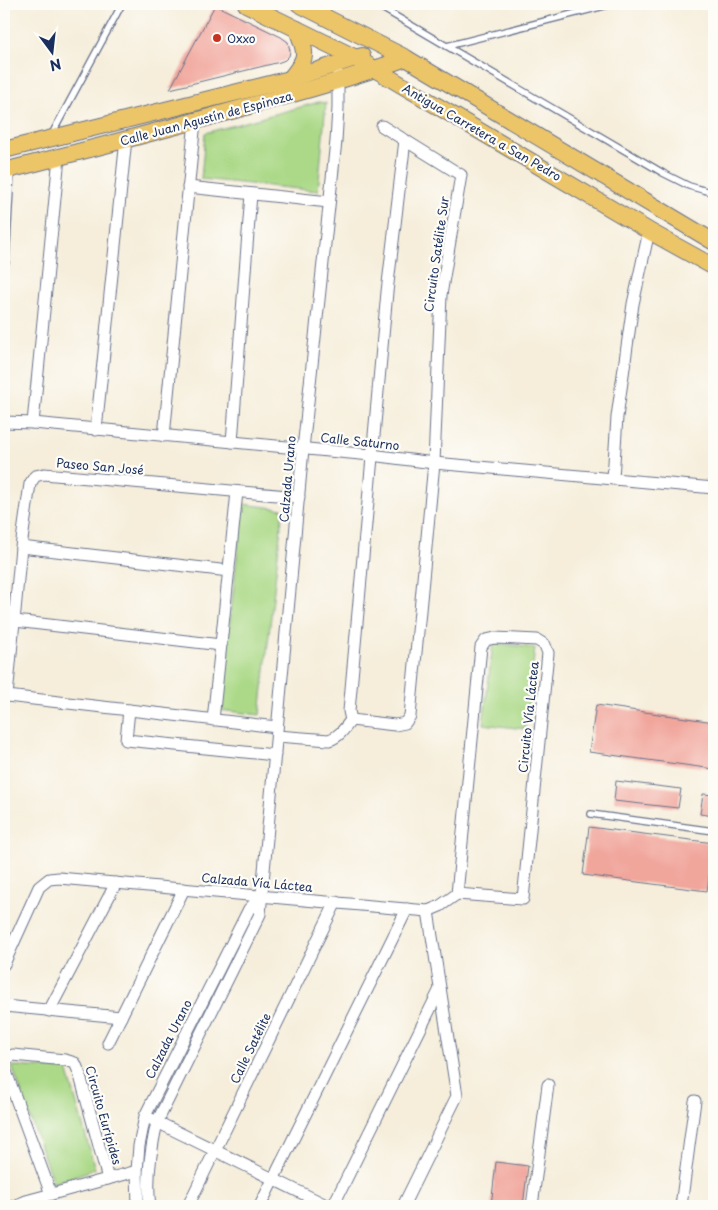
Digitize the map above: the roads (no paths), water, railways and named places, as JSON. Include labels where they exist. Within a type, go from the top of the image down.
[{"type":"main road","name":"Antigua Carretera a San Pedro","points":[[246,4],[356,58],[649,231],[714,267]]},
{"type":"main road","name":"Antigua Carretera a San Pedro","points":[[299,4],[406,58],[714,242]]},
{"type":"main road","points":[[290,79],[299,68],[304,57],[304,50],[297,29]]},
{"type":"main road","name":"Calle Juan Agustín de Espinoza","points":[[4,150],[290,79],[385,48]]},
{"type":"main road","name":"Calle Juan Agustín de Espinoza","points":[[6,169],[59,157],[338,82],[406,58]]},
{"type":"main road","points":[[6,169],[45,147],[50,138]]},
{"type":"street","name":"Calzada Urano","points":[[150,1206],[148,1196],[149,1169],[152,1144],[158,1122],[260,914],[303,449],[336,141],[338,108],[337,64]]},
{"type":"street","points":[[164,436],[195,121]]},
{"type":"street","name":"Circuito Satélite Sur","points":[[382,126],[461,175],[441,295],[434,462]]},
{"type":"street","points":[[96,430],[126,139]]},
{"type":"street","points":[[405,140],[387,292],[371,455],[349,710],[351,720],[395,726],[405,723],[410,716],[434,462]]},
{"type":"street","points":[[33,423],[59,157]]},
{"type":"street","points":[[188,187],[329,202]]},
{"type":"street","points":[[232,442],[251,194]]},
{"type":"street","points":[[613,478],[618,417],[633,304],[649,231]]},
{"type":"street","name":"Calle Saturno","points":[[4,422],[33,423],[714,488]]},
{"type":"street","name":"Paseo San José","points":[[299,497],[44,474],[35,476],[30,484],[7,696],[248,724],[277,732],[329,740],[338,736],[351,720]]},
{"type":"street","points":[[213,720],[237,492]]},
{"type":"street","points":[[22,547],[229,571]]},
{"type":"street","points":[[15,621],[221,645]]},
{"type":"street","name":"Circuito Vía Láctea","points":[[495,638],[537,640],[545,645],[548,653],[523,899],[457,894],[481,648],[486,640],[495,638]]},
{"type":"street","points":[[129,710],[126,740],[275,755]]},
{"type":"street","name":"Calzada Vía Láctea","points":[[4,964],[39,887],[49,880],[59,878],[428,911]]},
{"type":"street","points":[[49,1011],[116,883]]},
{"type":"street","points":[[108,1043],[184,889]]},
{"type":"street","points":[[403,1206],[457,1096],[428,911],[440,906],[457,894]]},
{"type":"street","name":"Calzada Urano","points":[[138,1206],[138,1146],[145,1116],[249,909],[262,896]]},
{"type":"street","name":"Calle Satélite","points":[[188,1206],[336,902]]},
{"type":"street","points":[[260,1206],[407,909]]},
{"type":"street","points":[[333,1206],[440,989]]},
{"type":"street","points":[[4,1006],[121,1017]]},
{"type":"street","name":"Circuito Eurípides","points":[[51,1194],[5,1069],[5,1060],[13,1055],[65,1060],[75,1063],[108,1179]]},
{"type":"street","points":[[532,1206],[548,1085]]},
{"type":"street","points":[[681,1206],[695,1101]]},
{"type":"street","points":[[145,1116],[328,1206]]},
{"type":"street","points":[[14,1206],[26,1201],[137,1171]]},
{"type":"lane","points":[[50,138],[122,4]]},
{"type":"lane","points":[[375,4],[663,172],[690,186],[714,194]]},
{"type":"lane","points":[[447,46],[612,4]]},
{"type":"lane","points":[[6,169],[6,262]]},
{"type":"lane","points":[[591,814],[714,831]]},
{"type":"place","name":"Oxxo","points":[[217,38]]}]
